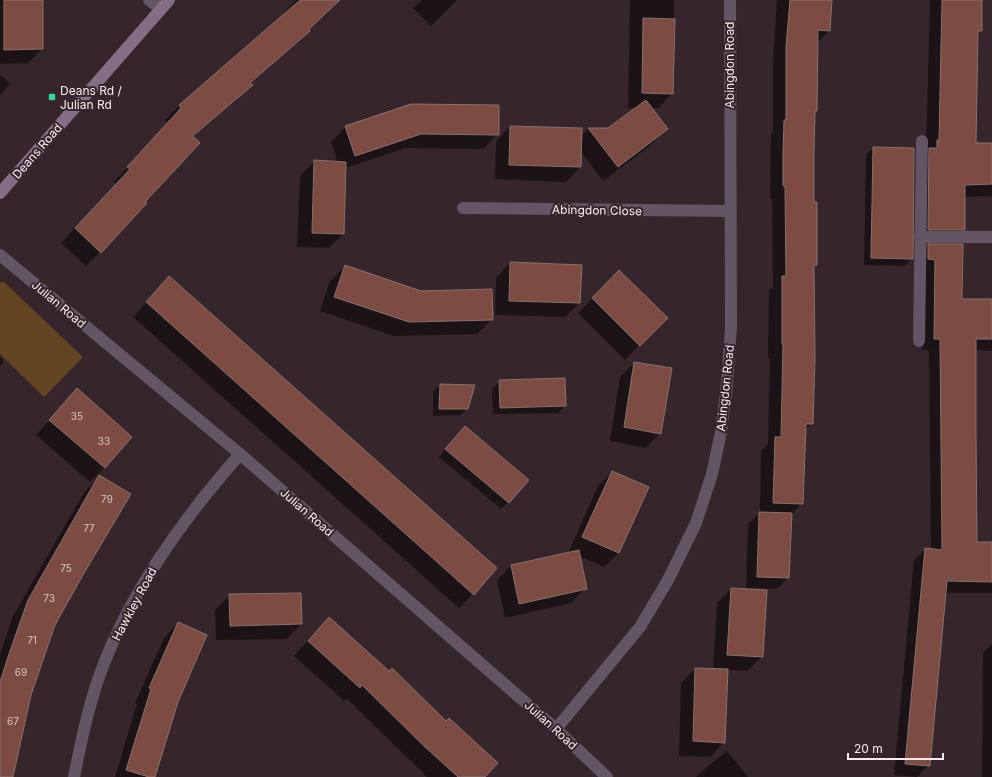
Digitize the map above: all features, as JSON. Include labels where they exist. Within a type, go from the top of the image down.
[{"type":"street","points":[[149,0],[165,4]]},
{"type":"street","name":"Abingdon Road","points":[[556,729],[640,627],[668,580],[696,523],[712,474],[721,432],[727,384],[731,328],[730,0]]},
{"type":"street","name":"Deans Road","points":[[0,193],[165,4]]},
{"type":"street","points":[[919,341],[922,141]]},
{"type":"street","name":"Abingdon Close","points":[[463,208],[730,211]]},
{"type":"street","points":[[920,237],[992,237]]},
{"type":"street","name":"Julian Road","points":[[0,255],[240,454],[556,729],[607,777]]},
{"type":"street","name":"Hawkley Road","points":[[74,777],[83,730],[100,674],[118,630],[145,580],[172,539],[212,486],[240,454]]},
{"type":"shaded area","points":[[0,282],[4,282],[83,357],[44,397],[0,354]]},
{"type":"building","points":[[4,0],[43,0],[43,49],[4,50]]},
{"type":"building","points":[[300,0],[340,0],[309,29],[310,31],[250,83],[253,85],[193,136],[200,143],[145,202],[147,203],[101,253],[75,228],[130,169],[127,167],[181,108],[179,105]]},
{"type":"building","points":[[790,0],[832,0],[830,31],[818,30],[817,111],[815,111],[814,153],[814,202],[817,202],[817,265],[814,265],[815,358],[813,424],[806,424],[803,504],[773,503],[775,437],[781,437],[783,344],[782,276],[786,276],[783,153],[784,120],[786,120],[786,47]]},
{"type":"building","points":[[942,0],[982,0],[982,31],[978,31],[976,143],[992,143],[992,184],[965,185],[965,230],[928,230],[929,148],[937,148],[937,140],[939,140]]},
{"type":"building","points":[[643,18],[675,19],[673,94],[642,93]]},
{"type":"building","points":[[646,100],[668,129],[618,167],[588,128],[608,128]]},
{"type":"building","points":[[411,104],[499,105],[499,135],[421,134],[355,156],[345,126]]},
{"type":"building","points":[[510,126],[582,128],[581,167],[509,165]]},
{"type":"building","points":[[873,147],[914,148],[913,259],[871,258]]},
{"type":"building","points":[[314,160],[346,162],[344,234],[312,233]]},
{"type":"building","points":[[928,244],[963,244],[962,299],[992,299],[992,339],[976,339],[976,433],[977,542],[992,542],[992,582],[947,581],[930,766],[905,764],[925,548],[942,550],[940,339],[934,339],[935,260],[928,259]]},
{"type":"building","points":[[510,262],[582,265],[580,303],[509,301]]},
{"type":"building","points":[[345,265],[421,291],[492,289],[493,320],[409,322],[334,297]]},
{"type":"building","points":[[619,270],[668,318],[640,346],[592,298]]},
{"type":"building","points":[[169,276],[497,568],[474,595],[146,302]]},
{"type":"building","points":[[634,362],[672,368],[661,434],[624,427]]},
{"type":"building","points":[[565,378],[566,406],[500,408],[499,380]]},
{"type":"building","points":[[440,384],[475,385],[468,409],[439,409]]},
{"type":"building","points":[[77,388],[132,437],[105,468],[49,420]]},
{"type":"building","points":[[465,426],[529,480],[509,503],[445,449]]},
{"type":"building","points":[[612,471],[649,487],[619,553],[582,537]]},
{"type":"building","points":[[99,475],[131,494],[55,625],[31,695],[13,777],[0,777],[0,682],[10,651],[28,600]]},
{"type":"building","points":[[759,512],[792,513],[789,578],[757,577]]},
{"type":"building","points":[[579,550],[587,589],[519,604],[511,565]]},
{"type":"building","points":[[731,588],[767,590],[763,657],[727,655]]},
{"type":"building","points":[[301,593],[302,624],[230,626],[229,594]]},
{"type":"building","points":[[329,617],[389,671],[392,668],[446,721],[449,718],[498,763],[485,777],[458,777],[362,685],[360,688],[308,641]]},
{"type":"building","points":[[178,622],[207,635],[178,702],[155,777],[149,777],[126,770],[151,689],[149,688]]},
{"type":"building","points":[[695,668],[728,669],[725,743],[693,741]]},
{"type":"place","name":"Deans Rd / Julian Rd","points":[[52,97]]}]
